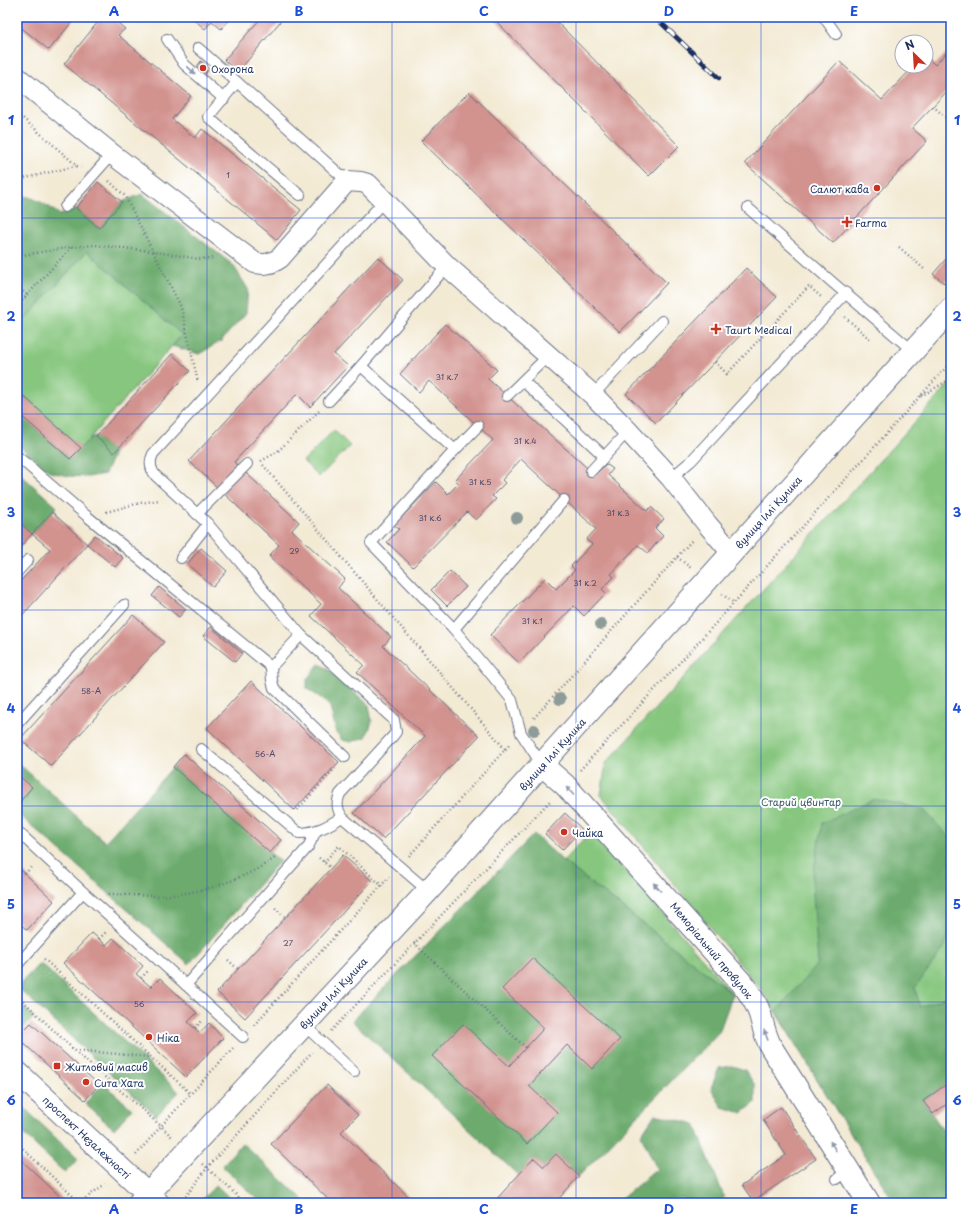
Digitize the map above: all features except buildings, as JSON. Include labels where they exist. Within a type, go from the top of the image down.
[{"type":"street","points":[[17,77],[112,154],[255,263],[264,265],[272,263],[280,258],[347,181],[368,184],[447,266],[593,395],[671,478],[707,524],[732,552]]},
{"type":"street","name":"вулиця Іллі Кулика","points":[[148,1200],[304,1025],[428,891],[951,309]]},
{"type":"street","name":"Меморіальний провулок","points":[[542,764],[565,785],[736,976],[753,997],[760,1013],[770,1047],[843,1175],[869,1203]]},
{"type":"street","name":"проспект Незалежності","points":[[17,1072],[148,1200]]},
{"type":"lane","points":[[824,17],[836,34]]},
{"type":"lane","points":[[167,39],[184,64],[224,99]]},
{"type":"lane","points":[[198,48],[238,82],[347,181]]},
{"type":"lane","points":[[238,82],[208,117],[300,195]]},
{"type":"lane","points":[[65,207],[112,154]]},
{"type":"lane","points":[[384,200],[153,454],[150,461],[152,472],[208,524],[301,635],[394,720],[396,732],[340,794],[337,800],[337,806],[342,817],[428,891]]},
{"type":"lane","points":[[748,208],[913,351]]},
{"type":"lane","points":[[329,401],[447,266]]},
{"type":"lane","points":[[671,478],[691,461],[846,293]]},
{"type":"lane","points":[[593,395],[662,321]]},
{"type":"lane","points":[[508,396],[548,356]]},
{"type":"lane","points":[[361,366],[455,450]]},
{"type":"lane","points":[[523,381],[604,456]]},
{"type":"lane","points":[[478,426],[371,543],[454,629],[512,700],[521,733],[542,764]]},
{"type":"lane","points":[[591,471],[628,431]]},
{"type":"lane","points":[[17,456],[88,517],[271,667],[274,688],[345,757]]},
{"type":"lane","points":[[197,514],[247,464]]},
{"type":"lane","points":[[454,629],[564,500]]},
{"type":"lane","points":[[180,558],[208,524]]},
{"type":"lane","points":[[17,572],[28,560]]},
{"type":"lane","points":[[17,724],[124,605]]},
{"type":"lane","points":[[271,667],[301,635]]},
{"type":"lane","points":[[201,748],[299,833],[316,831],[326,827],[342,817]]},
{"type":"lane","points":[[17,831],[243,1037]]},
{"type":"lane","points":[[186,985],[308,847],[316,831]]},
{"type":"lane","points":[[17,965],[83,892]]},
{"type":"lane","points":[[304,1025],[354,1072]]},
{"type":"path","points":[[934,106],[951,122]]},
{"type":"path","points":[[17,114],[77,166]]},
{"type":"path","points":[[17,180],[77,166],[98,171],[125,196],[182,307],[202,400]]},
{"type":"path","points":[[17,256],[94,245],[200,259],[246,256]]},
{"type":"path","points":[[17,307],[72,247]]},
{"type":"path","points":[[899,247],[924,269]]},
{"type":"path","points":[[17,286],[27,295]]},
{"type":"path","points":[[714,362],[727,374]]},
{"type":"path","points":[[181,1203],[207,1168],[321,1041],[695,646],[951,362]]},
{"type":"path","points":[[919,397],[951,379]]},
{"type":"path","points":[[329,401],[277,452],[260,461],[505,749]]},
{"type":"path","points":[[88,517],[140,503],[179,498]]},
{"type":"path","points":[[400,866],[707,524]]},
{"type":"path","points":[[286,823],[345,757]]},
{"type":"path","points":[[324,862],[339,846],[382,886]]},
{"type":"path","points":[[83,892],[155,896],[193,892],[231,881],[266,864],[278,855]]},
{"type":"path","points":[[17,934],[190,1094]]},
{"type":"path","points":[[414,943],[526,1048]]},
{"type":"path","points":[[74,1050],[150,1057]]},
{"type":"path","points":[[17,1143],[79,1203]]},
{"type":"green space","points":[[142,194],[233,265],[248,289],[246,313],[221,341],[199,354],[172,346],[182,335],[87,251],[17,329],[17,195],[35,199],[60,215],[76,208],[99,228],[122,202]]},
{"type":"green space","points":[[87,251],[182,335],[81,448],[17,390],[17,329]]},
{"type":"green space","name":"Старий цвинтар","points":[[951,382],[951,1081],[923,1101],[951,1142],[951,1203],[895,1203],[763,992],[601,795],[606,763]]},
{"type":"green space","points":[[17,412],[70,459],[90,438],[96,436],[114,453],[105,474],[88,477],[69,476],[50,472],[17,444]]},
{"type":"green space","points":[[334,430],[350,446],[319,477],[303,461]]},
{"type":"green space","points":[[17,471],[57,507],[32,534],[17,520]]},
{"type":"green space","points":[[319,664],[325,667],[369,705],[372,722],[366,737],[351,742],[342,740],[336,732],[330,707],[321,698],[307,689],[307,679]]},
{"type":"green space","points":[[17,762],[105,842],[173,767],[280,861],[189,964],[17,813]]},
{"type":"green space","points":[[874,799],[923,809],[951,839],[951,928],[944,948],[915,988],[920,1007],[951,995],[951,1081],[923,1101],[951,1142],[951,1203],[895,1203],[776,1012],[818,963],[812,880],[822,823]]},
{"type":"green space","points":[[591,831],[733,994],[563,861]]},
{"type":"green space","points":[[534,834],[563,861],[733,994],[719,1032],[579,1176],[556,1154],[544,1167],[534,1158],[518,1175],[352,1021]]},
{"type":"green space","points":[[40,963],[179,1092],[156,1116],[17,987]]},
{"type":"green space","points":[[17,1001],[34,1017],[17,1035]]},
{"type":"green space","points":[[732,1066],[745,1070],[755,1085],[755,1103],[742,1113],[722,1107],[711,1088],[719,1068]]},
{"type":"green space","points":[[103,1083],[132,1109],[114,1129],[85,1104]]},
{"type":"green space","points":[[17,1101],[78,1159],[65,1173],[17,1128]]},
{"type":"green space","points":[[655,1114],[695,1124],[724,1197],[720,1203],[685,1203],[684,1198],[670,1199],[667,1203],[616,1203],[657,1169],[641,1135]]},
{"type":"green space","points":[[242,1143],[307,1203],[262,1203],[222,1166]]},
{"type":"green space","points":[[216,1185],[235,1203],[199,1203]]},
{"type":"railway","points":[[655,17],[719,78]]},
{"type":"place","name":"Охорона","points":[[203,68]]},
{"type":"place","name":"Салют кава","points":[[877,188]]},
{"type":"place","name":"Farma","points":[[847,222]]},
{"type":"place","name":"Taurt Medical","points":[[716,329]]},
{"type":"place","name":"Чайка","points":[[564,832]]},
{"type":"place","name":"Ніка","points":[[149,1037]]},
{"type":"place","name":"Житловий масив","points":[[57,1066]]},
{"type":"place","name":"Сита Хата","points":[[86,1082]]}]
